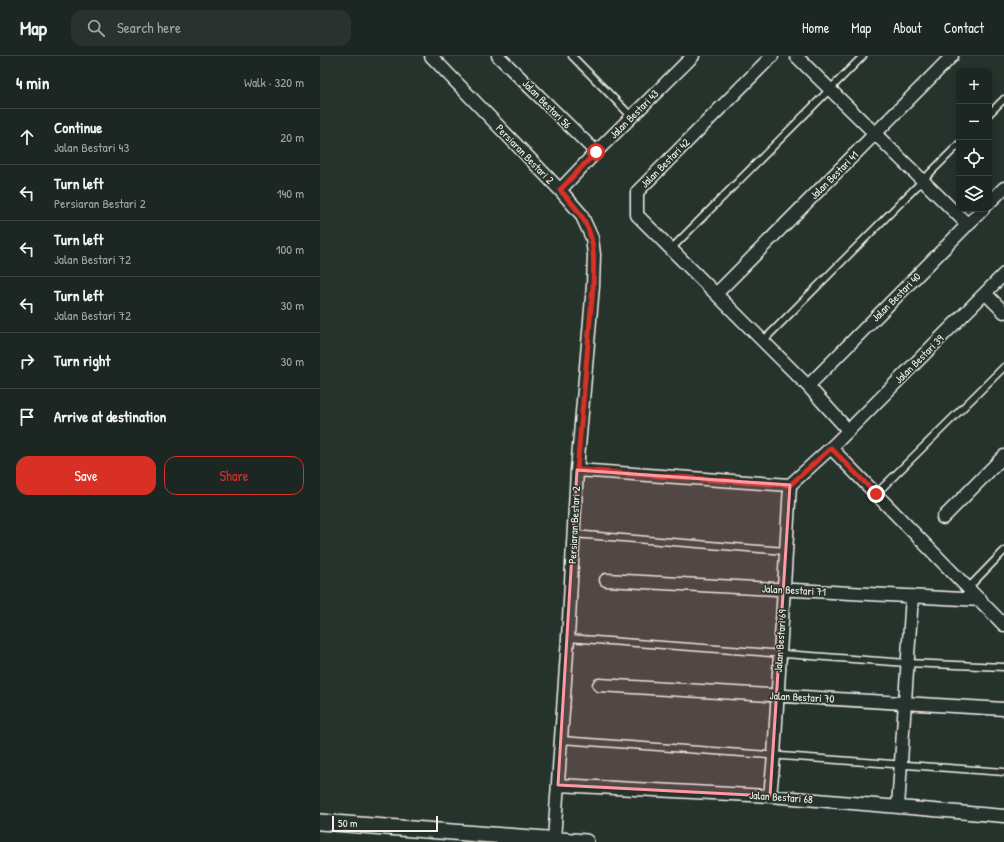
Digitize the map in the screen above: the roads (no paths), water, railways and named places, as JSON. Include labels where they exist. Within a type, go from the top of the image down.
[{"type":"street","name":"Persiaran Bestari 2","points":[[431,56],[560,190],[581,214],[592,238],[594,256],[593,294],[577,470],[568,638],[554,840]]},
{"type":"street","name":"Jalan Bestari 56","points":[[498,56],[596,152]]},
{"type":"street","name":"Jalan Bestari 43","points":[[560,190],[596,152],[693,56]]},
{"type":"street","name":"Jalan Bestari 42","points":[[772,56],[637,192],[637,216],[808,386],[848,430]]},
{"type":"street","points":[[796,56],[968,225]]},
{"type":"street","name":"Jalan Bestari 41","points":[[716,294],[952,56]]},
{"type":"street","points":[[992,200],[1004,188]]},
{"type":"street","name":"Jalan Bestari 40","points":[[808,386],[980,212]]},
{"type":"street","name":"Jalan Bestari 39","points":[[790,485],[833,446],[1004,274]]},
{"type":"street","points":[[985,293],[1004,312]]},
{"type":"street","points":[[833,446],[876,494],[1004,625]]},
{"type":"street","points":[[943,518],[1004,456]]},
{"type":"street","points":[[577,470],[790,485]]},
{"type":"street","name":"Jalan Bestari 69","points":[[770,796],[774,756],[790,485]]},
{"type":"street","name":"Jalan Bestari 71","points":[[606,580],[981,600]]},
{"type":"street","points":[[898,807],[912,596]]},
{"type":"street","name":"Jalan Bestari 70","points":[[599,685],[1004,709]]},
{"type":"street","name":"Jalan Bestari 68","points":[[558,785],[770,796],[1004,816]]},
{"type":"street","points":[[320,822],[586,842]]},
{"type":"lane","points":[[572,56],[632,116]]},
{"type":"lane","points":[[671,249],[863,56]]},
{"type":"lane","points":[[992,111],[1004,99]]},
{"type":"lane","points":[[763,341],[956,147]]},
{"type":"lane","points":[[876,494],[1004,367]]},
{"type":"lane","points":[[573,534],[786,552]]},
{"type":"lane","points":[[968,587],[1004,551]]},
{"type":"lane","points":[[568,638],[908,663],[1004,667]]},
{"type":"lane","points":[[561,740],[901,766],[1004,772]]}]
